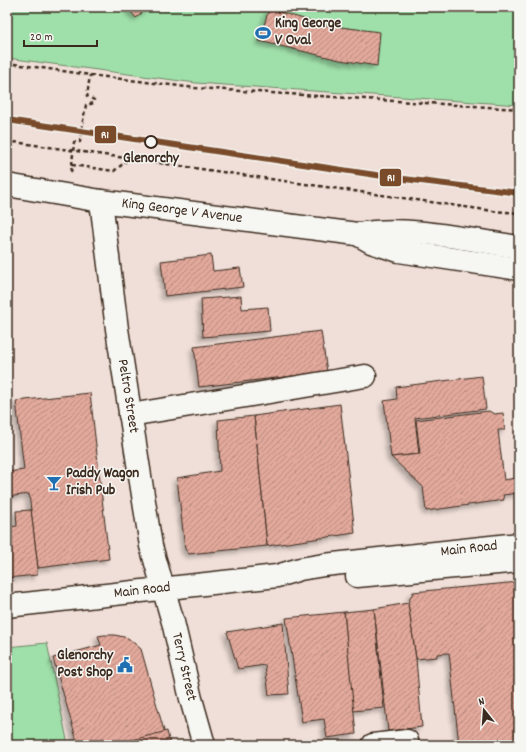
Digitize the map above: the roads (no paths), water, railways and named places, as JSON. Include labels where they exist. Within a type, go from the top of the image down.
[{"type":"main road","name":"King George V Avenue","points":[[7,185],[101,201],[357,234],[403,231],[519,248]]},
{"type":"main road","name":"Peltro Street","points":[[101,201],[130,415],[151,546],[163,589]]},
{"type":"main road","name":"King George V Avenue","points":[[357,234],[370,242],[399,252],[519,269]]},
{"type":"main road","points":[[130,415],[365,376]]},
{"type":"main road","name":"Main Road","points":[[7,606],[277,576],[300,569],[324,565],[519,544]]},
{"type":"main road","name":"Main Road","points":[[277,576],[311,580],[519,561]]},
{"type":"main road","name":"Terry Street","points":[[163,589],[173,622],[191,699],[204,745]]},
{"type":"main road","points":[[373,745],[407,741]]},
{"type":"place","name":"King George V Oval","points":[[263,33]]},
{"type":"place","name":"Glenorchy","points":[[151,142]]},
{"type":"place","name":"Paddy Wagon Irish Pub","points":[[54,483]]},
{"type":"place","name":"Glenorchy Post Shop","points":[[125,665]]}]
